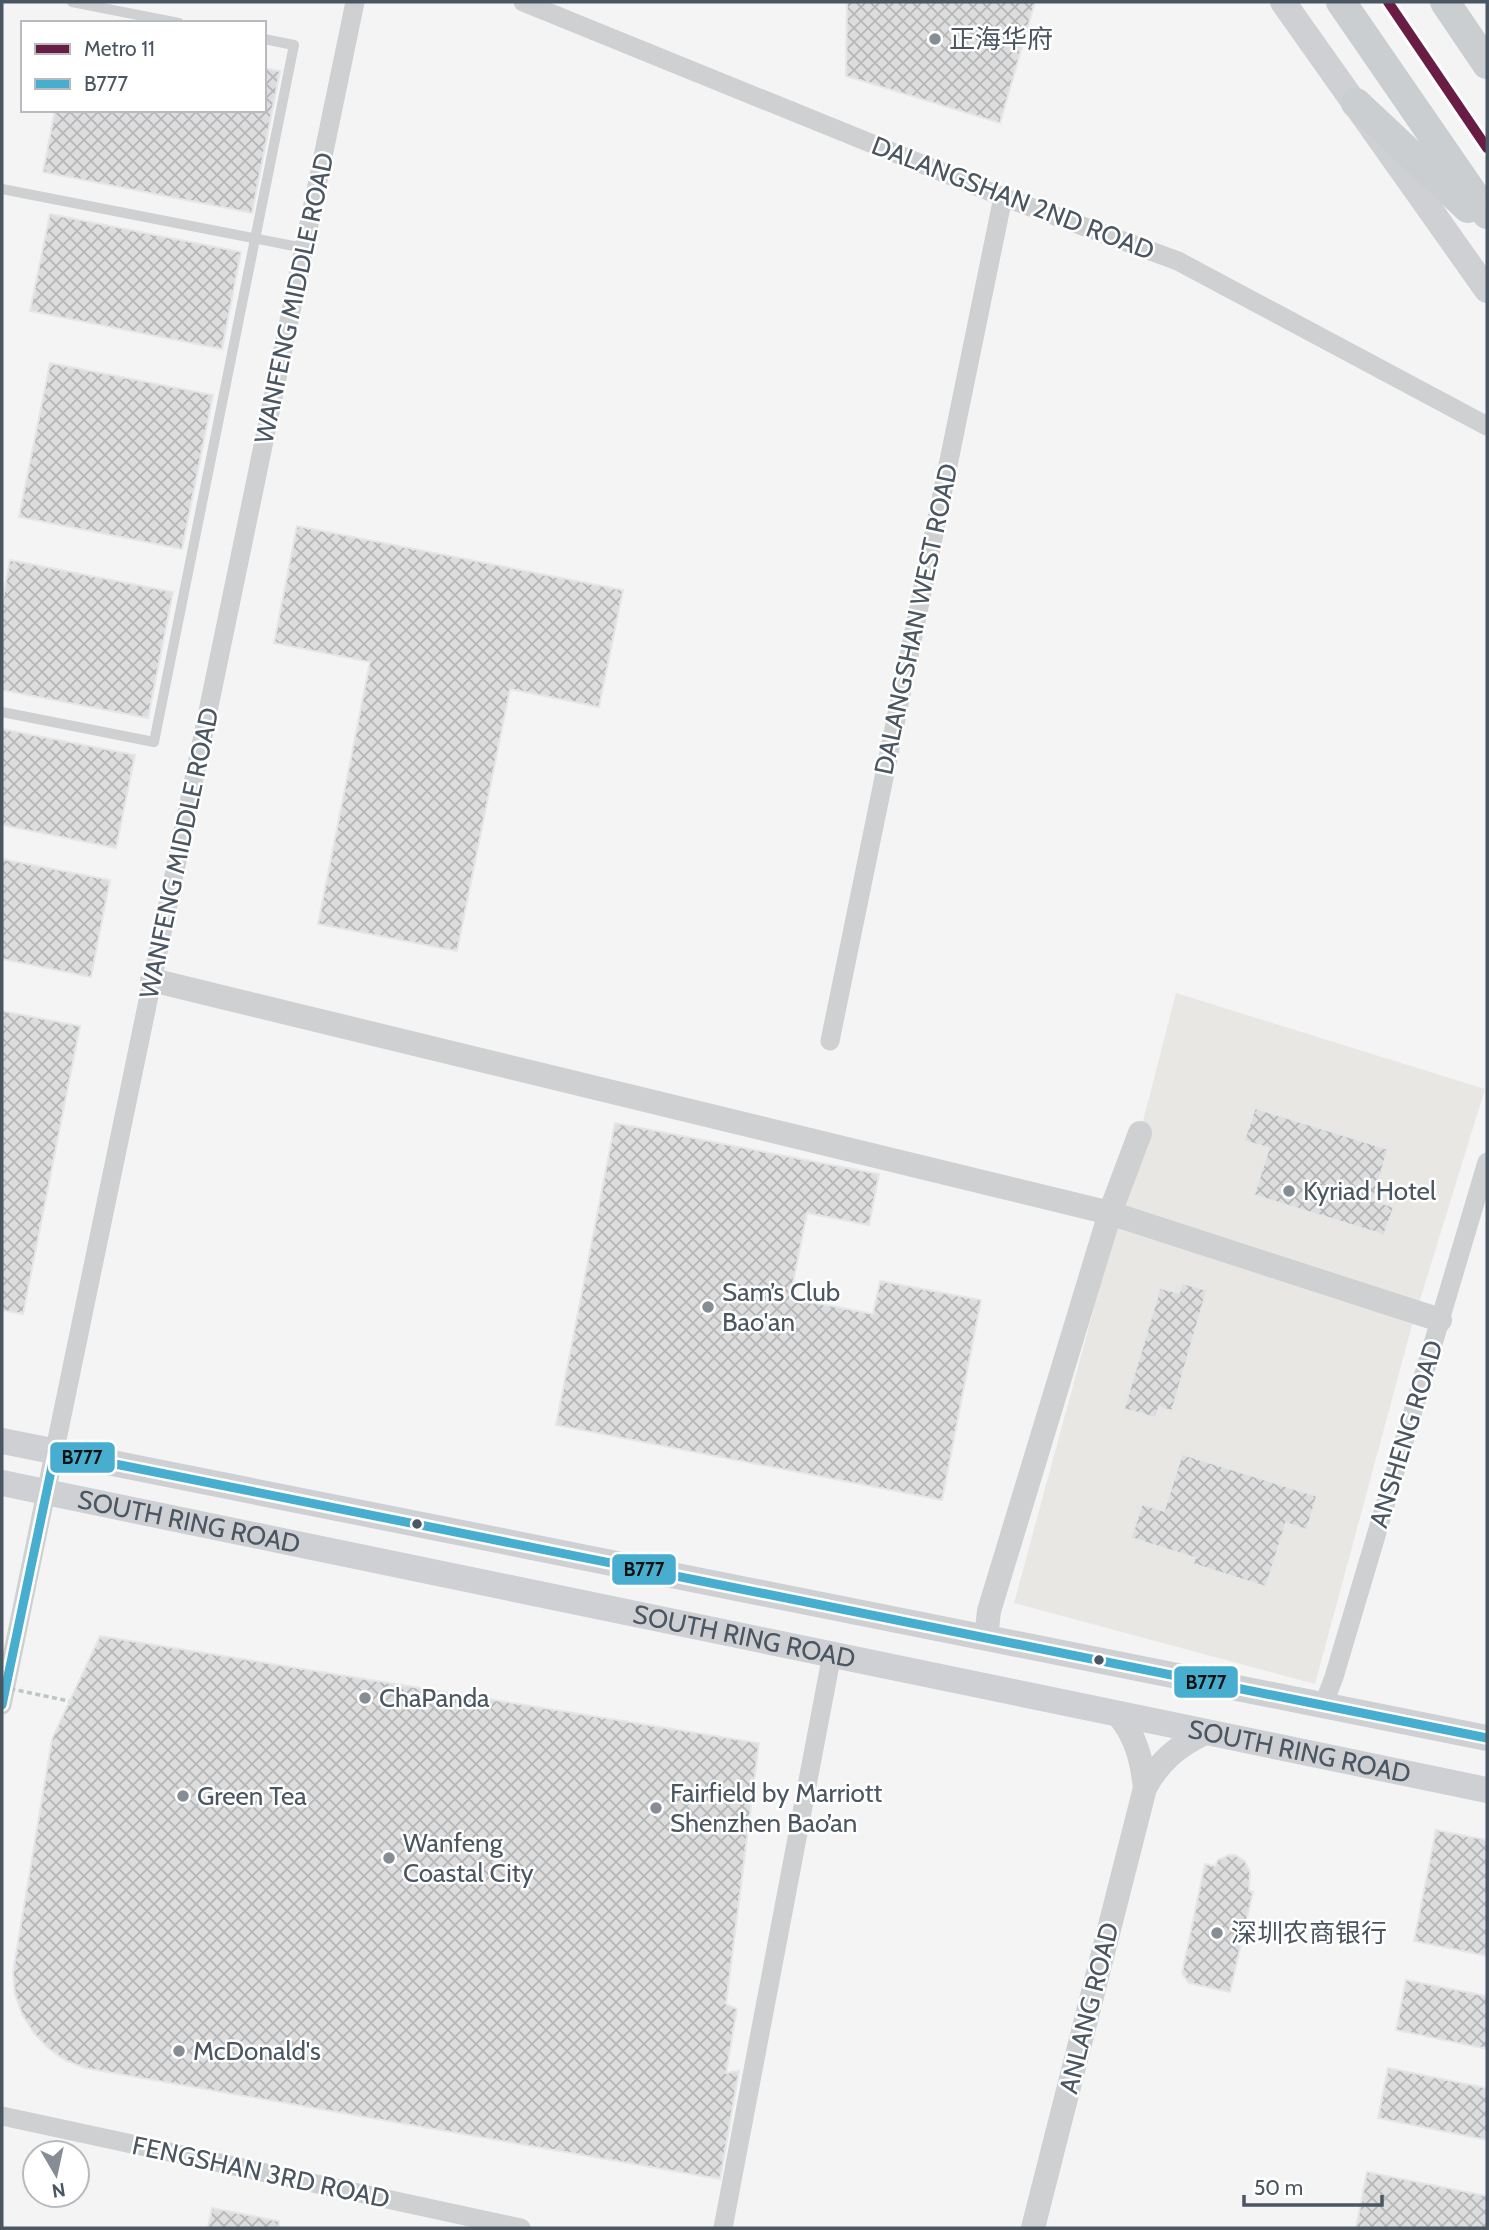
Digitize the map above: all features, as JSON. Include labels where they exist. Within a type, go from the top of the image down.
[{"type":"main road","points":[[1283,2],[1487,290]]},
{"type":"main road","points":[[1341,2],[1487,214]]},
{"type":"main road","points":[[1445,2],[1487,64]]},
{"type":"main road","points":[[1356,103],[1487,226]]},
{"type":"main road","name":"SOUTH RING ROAD","points":[[2,1441],[1487,1738]]},
{"type":"main road","name":"SOUTH RING ROAD","points":[[2,1483],[1487,1790]]},
{"type":"street","name":"WANFENG MIDDLE ROAD","points":[[2,1705],[355,2]]},
{"type":"street","name":"DALANGSHAN 2ND ROAD","points":[[523,2],[1003,197],[1178,261],[1487,426]]},
{"type":"street","name":"DALANGSHAN WEST ROAD","points":[[830,1041],[1003,197]]},
{"type":"street","points":[[152,981],[1110,1213],[1440,1320]]},
{"type":"street","points":[[986,1638],[989,1611],[1110,1213],[1140,1133]]},
{"type":"street","name":"ANSHENG ROAD","points":[[1323,1706],[1334,1677],[1487,1162]]},
{"type":"street","points":[[723,2228],[832,1654]]},
{"type":"street","name":"ANLANG ROAD","points":[[1118,1713],[1133,1737],[1146,1788]]},
{"type":"street","name":"ANLANG ROAD","points":[[1033,2228],[1146,1788],[1154,1772],[1172,1753],[1184,1743],[1207,1732]]},
{"type":"street","name":"FENGSHAN 3RD ROAD","points":[[2,2116],[521,2228]]},
{"type":"lane","points":[[72,2],[170,21]]},
{"type":"lane","points":[[2,712],[155,742],[294,45],[266,40]]},
{"type":"lane","points":[[2,189],[304,248]]},
{"type":"path","points":[[2,1687],[69,1701]]},
{"type":"shaded area","points":[[1176,993],[1485,1089],[1411,1329],[1315,1684],[1014,1603]]},
{"type":"building","name":"正海华府","points":[[847,2],[1035,2],[1000,123],[846,76]]},
{"type":"building","points":[[266,68],[280,71],[252,213],[43,172],[55,112],[266,112]]},
{"type":"building","points":[[50,214],[241,252],[222,349],[30,311]]},
{"type":"building","points":[[50,363],[213,395],[182,549],[19,517]]},
{"type":"building","points":[[297,526],[623,590],[599,707],[510,689],[457,951],[318,924],[370,662],[274,643]]},
{"type":"building","points":[[10,560],[173,592],[148,718],[2,690],[2,603]]},
{"type":"building","points":[[2,729],[135,755],[116,848],[2,825]]},
{"type":"building","points":[[2,859],[110,880],[91,977],[2,959]]},
{"type":"building","points":[[2,1011],[80,1026],[23,1314],[2,1310]]},
{"type":"building","points":[[1255,1108],[1388,1149],[1373,1200],[1394,1207],[1384,1235],[1254,1195],[1269,1148],[1244,1141]]},
{"type":"building","name":"Sam’s Club Bao'an","points":[[615,1123],[879,1174],[869,1225],[807,1213],[790,1298],[873,1314],[880,1281],[981,1300],[942,1500],[556,1425]]},
{"type":"building","points":[[1182,1283],[1207,1290],[1172,1411],[1159,1407],[1156,1418],[1124,1409],[1160,1288],[1179,1293]]},
{"type":"building","points":[[1182,1454],[1317,1496],[1307,1530],[1286,1523],[1266,1587],[1193,1564],[1195,1558],[1131,1538],[1142,1504],[1164,1511]]},
{"type":"building","name":"Wanfeng Coastal City","points":[[100,1636],[759,1743],[726,2004],[737,2009],[726,2073],[739,2071],[720,2179],[85,2068],[65,2060],[48,2048],[33,2032],[22,2014],[15,1994],[13,1972],[52,1739]]},
{"type":"building","points":[[1436,1830],[1487,1840],[1487,1956],[1414,1941]]},
{"type":"building","name":"深圳农商银行","points":[[1235,1855],[1245,1861],[1250,1872],[1249,1891],[1253,1892],[1230,1992],[1189,1983],[1182,1973],[1205,1864],[1215,1866],[1218,1860]]},
{"type":"building","points":[[1406,1980],[1487,1996],[1487,2049],[1396,2030]]},
{"type":"building","points":[[1388,2068],[1487,2088],[1487,2140],[1378,2118]]},
{"type":"building","points":[[1367,2172],[1487,2196],[1487,2228],[1356,2228]]},
{"type":"building","points":[[212,2208],[279,2221],[279,2228],[208,2228]]},
{"type":"metro line","name":"11","points":[[1388,2],[1487,148]]},
{"type":"transit line","name":"B777","points":[[2,1705],[55,1452],[1487,1738]]},
{"type":"place","name":"正海华府","points":[[935,39]]},
{"type":"place","name":"Kyriad Hotel","points":[[1289,1191]]},
{"type":"place","name":"Sam’s Club Bao'an","points":[[708,1307]]},
{"type":"place","name":"ChaPanda","points":[[365,1698]]},
{"type":"place","name":"Green Tea","points":[[183,1796]]},
{"type":"place","name":"Fairfield by Marriott Shenzhen Bao’an","points":[[656,1808]]},
{"type":"place","name":"Wanfeng Coastal City","points":[[389,1858]]},
{"type":"place","name":"深圳农商银行","points":[[1217,1933]]},
{"type":"place","name":"McDonald's","points":[[179,2051]]}]
